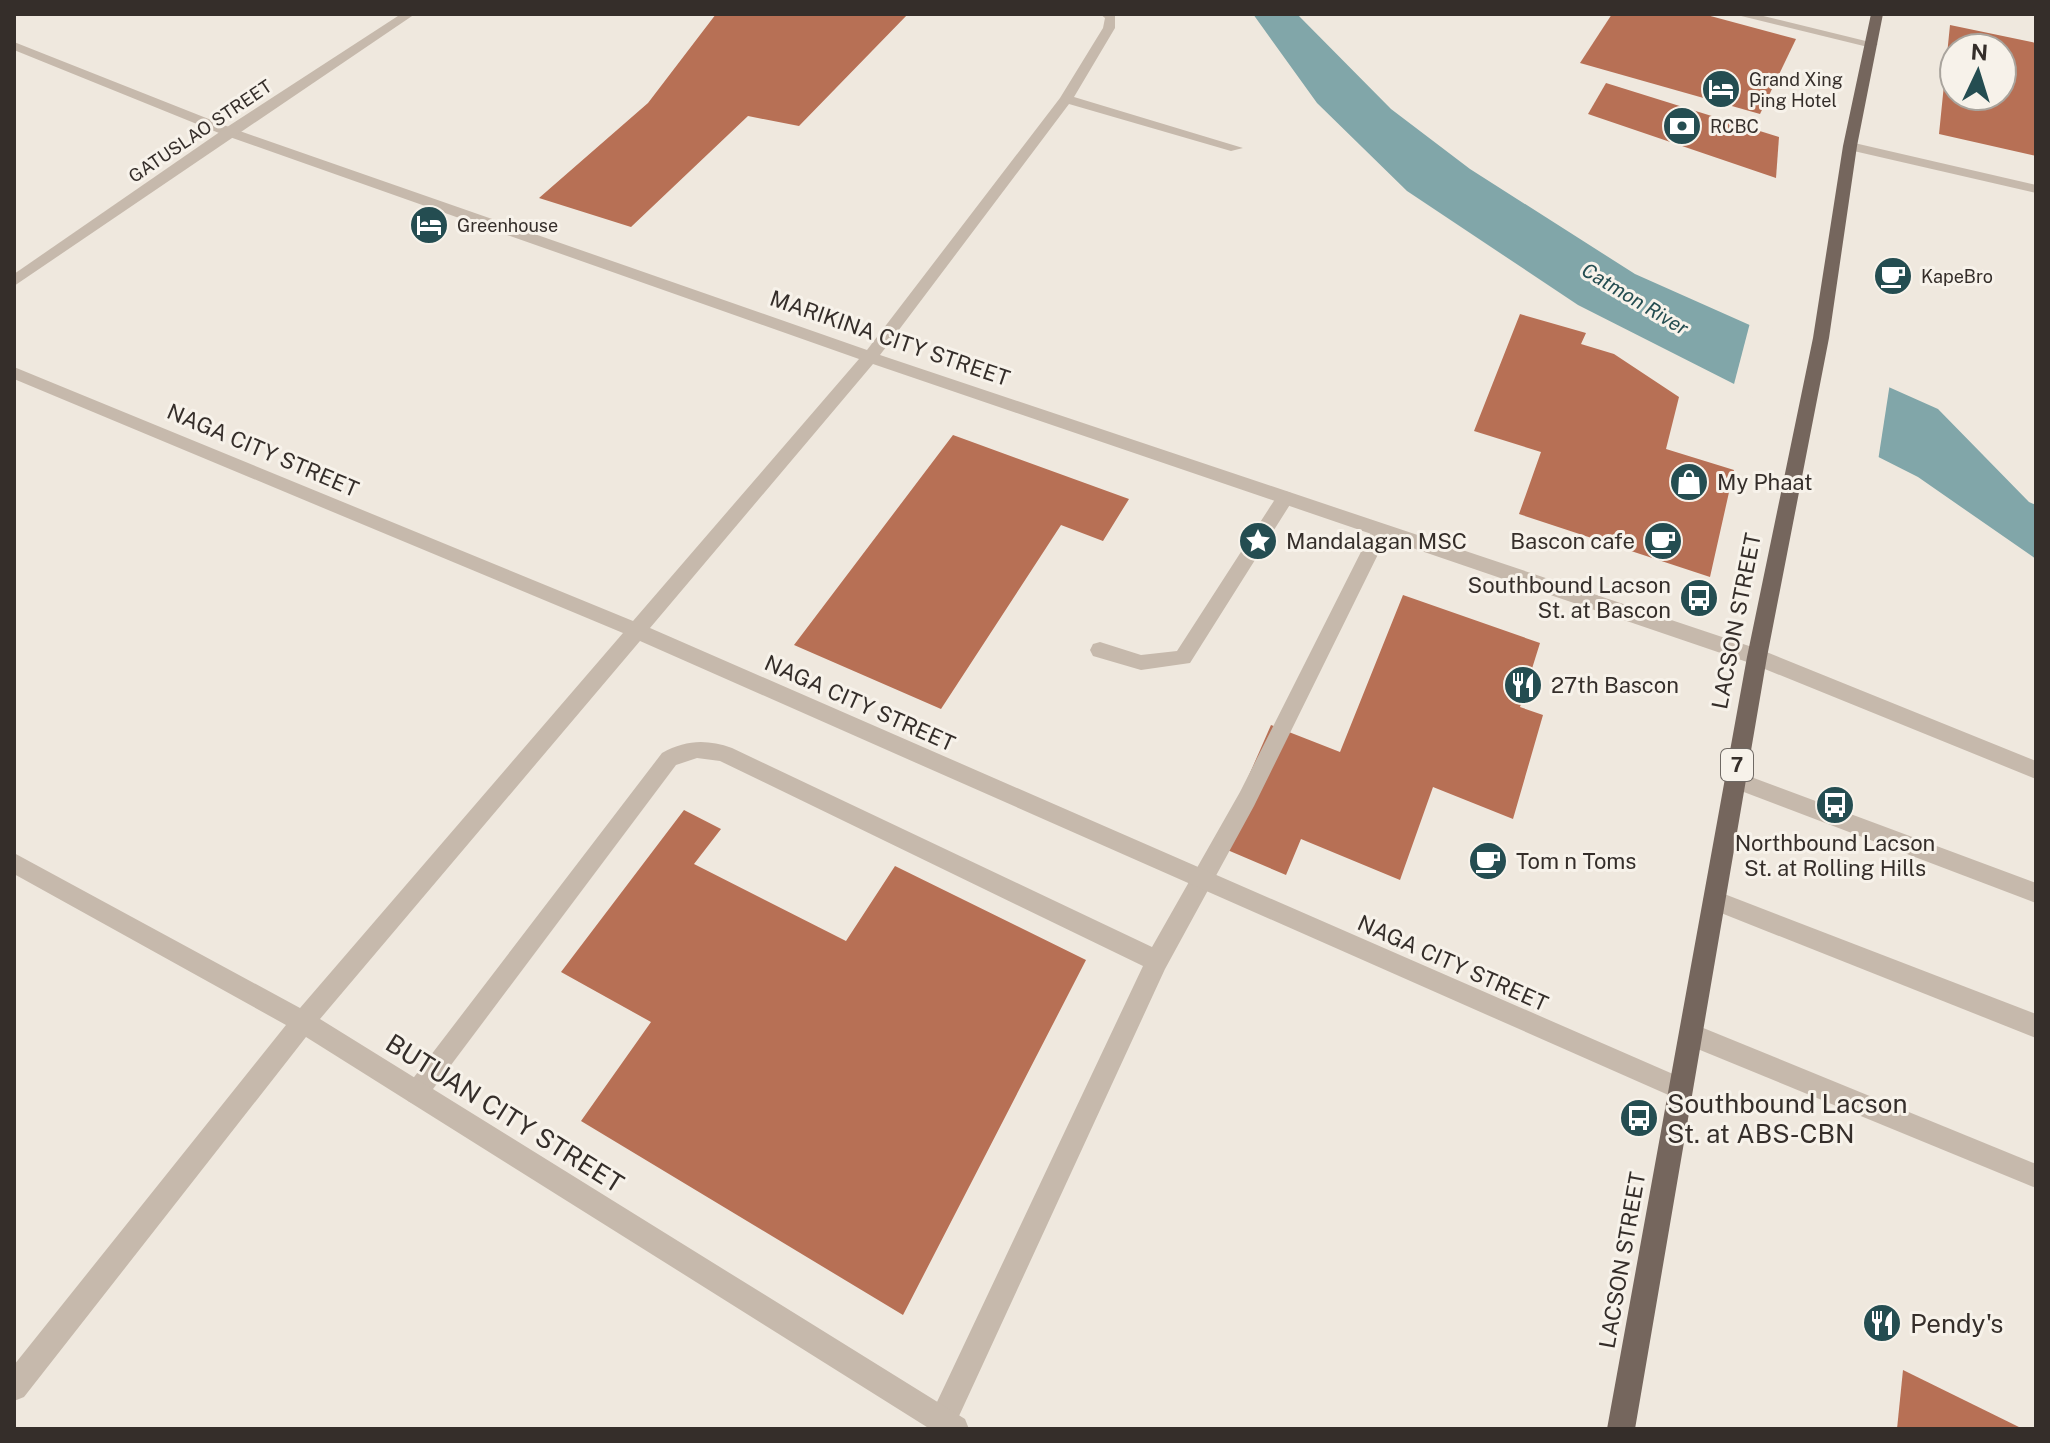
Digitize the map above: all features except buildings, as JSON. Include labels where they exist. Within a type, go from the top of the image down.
[{"type":"main road","name":"LACSON STREET","points":[[1621,1429],[1757,657],[1821,338],[1850,146],[1877,14]]},
{"type":"street","name":"GATUSLAO STREET","points":[[14,281],[229,132],[409,14]]},
{"type":"street","points":[[14,1387],[303,1022],[870,357],[1066,99],[1109,28],[1111,17],[1106,14]]},
{"type":"street","points":[[1739,14],[1872,44]]},
{"type":"street","name":"MARIKINA CITY STREET","points":[[14,46],[229,132],[870,357],[1757,657],[2036,770]]},
{"type":"street","points":[[1066,99],[1236,148]]},
{"type":"street","points":[[1850,146],[2036,189]]},
{"type":"street","name":"NAGA CITY STREET","points":[[14,373],[637,631],[1681,1089]]},
{"type":"street","points":[[1100,650],[1124,661],[1153,665],[1183,657],[1285,498]]},
{"type":"street","points":[[948,1425],[1157,961],[1247,799],[1381,530]]},
{"type":"street","points":[[416,1093],[669,759],[683,751],[704,748],[725,754],[1157,961]]},
{"type":"street","points":[[1735,780],[2036,893]]},
{"type":"street","name":"BUTUAN CITY STREET","points":[[14,863],[303,1022],[948,1425]]},
{"type":"street","points":[[1714,900],[2036,1026]]},
{"type":"street","points":[[1691,1035],[2036,1176]]},
{"type":"water","name":"Catmon River","points":[[1253,14],[1297,14],[1391,109],[1470,169],[1635,274],[1938,409],[2029,502],[2036,505],[2036,559],[1918,477],[1578,305],[1407,191],[1317,103]]},
{"type":"pier","points":[[1751,319],[1890,383],[1878,461],[1733,388]]},
{"type":"place","name":"Grand Xing Ping Hotel","points":[[1721,89]]},
{"type":"place","name":"RCBC","points":[[1682,126]]},
{"type":"place","name":"Greenhouse","points":[[429,225]]},
{"type":"place","name":"KapeBro","points":[[1893,276]]},
{"type":"place","name":"My Phaat","points":[[1689,482]]},
{"type":"place","name":"Mandalagan MSC","points":[[1258,541]]},
{"type":"place","name":"Bascon cafe","points":[[1663,541]]},
{"type":"place","name":"Southbound Lacson St. at Bascon","points":[[1699,598]]},
{"type":"place","name":"27th Bascon","points":[[1523,685]]},
{"type":"place","name":"Northbound Lacson St. at Rolling Hills","points":[[1835,805]]},
{"type":"place","name":"Tom n Toms","points":[[1488,861]]},
{"type":"place","name":"Southbound Lacson St. at ABS-CBN","points":[[1639,1118]]},
{"type":"place","name":"Pendy's","points":[[1882,1323]]}]
